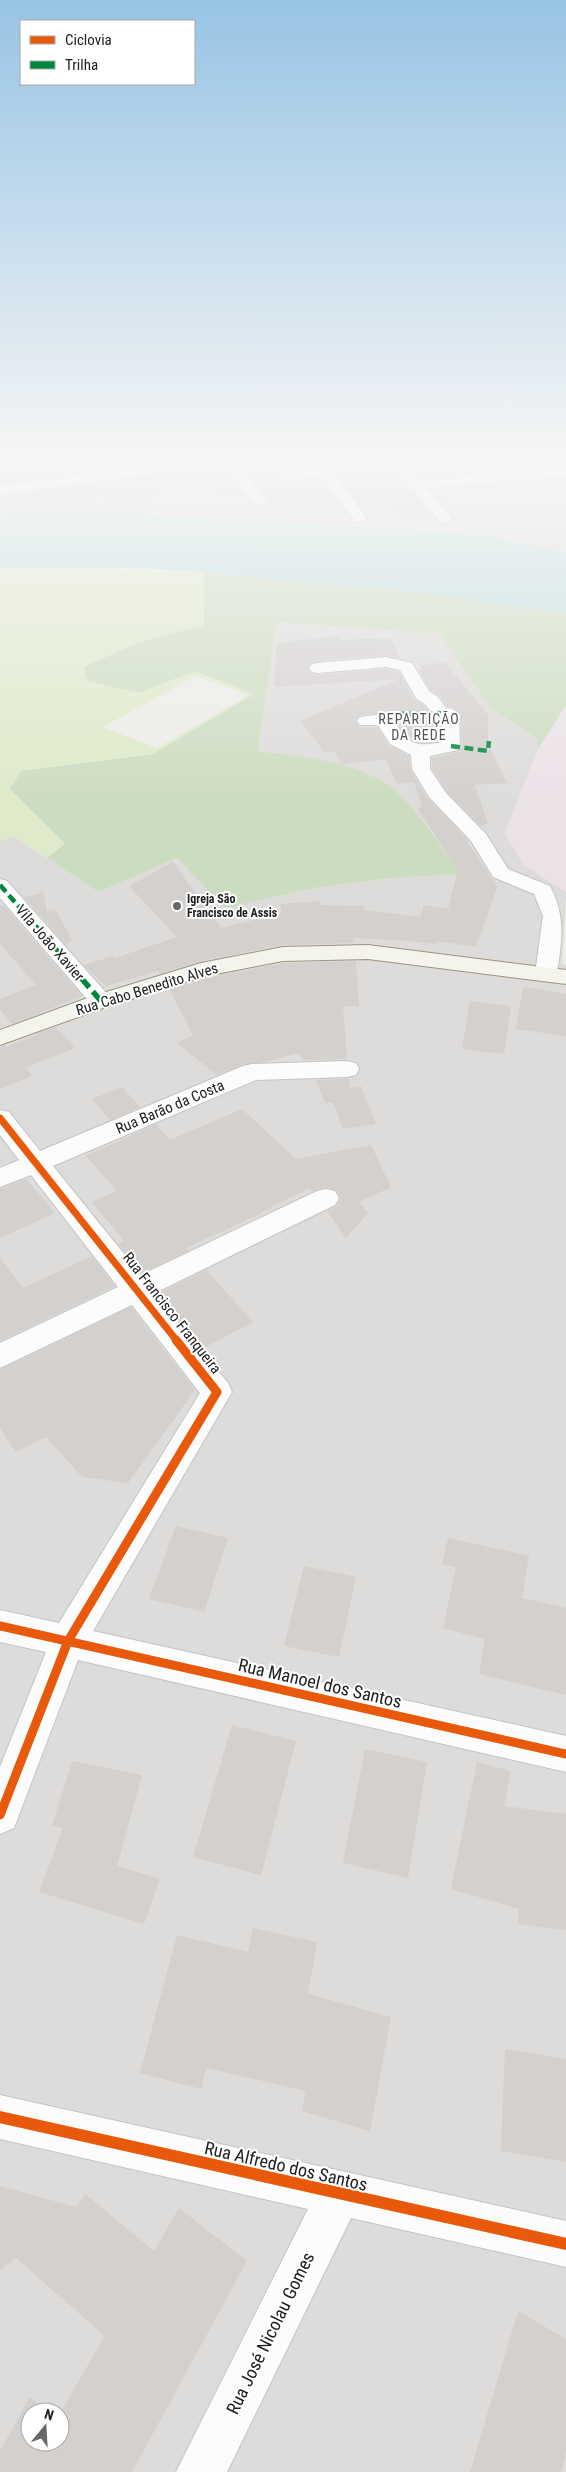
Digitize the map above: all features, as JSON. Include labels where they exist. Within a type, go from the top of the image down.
[{"type":"main road","name":"Rua Cabo Benedito Alves","points":[[0,1038],[101,1001],[201,970],[283,954],[368,952],[556,976]]},
{"type":"street","points":[[318,668],[386,662],[406,667],[422,694],[432,701],[441,713],[447,713],[450,717],[451,746],[420,752],[396,740],[384,719],[366,721]]},
{"type":"street","points":[[420,752],[421,769],[438,797],[479,838],[500,873],[543,890],[554,916],[556,976]]},
{"type":"street","name":"Vila João Xavier","points":[[0,885],[101,1001]]},
{"type":"street","name":"Rua Barão da Costa","points":[[0,1178],[252,1072],[347,1069]]},
{"type":"street","name":"Rua Francisco Franqueira","points":[[0,1118],[217,1392],[68,1641]]},
{"type":"street","points":[[0,1356],[326,1198]]},
{"type":"street","name":"Rua Manoel dos Santos","points":[[0,1626],[566,1754]]},
{"type":"street","points":[[0,1815],[68,1641]]},
{"type":"street","name":"Rua Alfredo dos Santos","points":[[0,2117],[566,2244]]},
{"type":"street","name":"Rua José Nicolau Gomes","points":[[201,2472],[340,2194]]},
{"type":"shaded area","points":[[277,622],[440,634],[491,709],[538,738],[538,749],[505,833],[523,864],[566,892],[562,964],[566,965],[566,2472],[0,2472],[0,841],[14,836],[98,892],[177,858],[225,908],[314,888],[392,878],[461,874],[399,794],[368,773],[317,760],[258,751]]},
{"type":"shaded area","points":[[566,705],[566,892],[523,864],[505,833],[538,749]]},
{"type":"green space","points":[[0,575],[204,575],[204,625],[137,643],[84,668],[139,693],[195,671],[255,694],[153,754],[21,771],[11,789],[65,845],[47,858],[15,836],[0,841]],"holes":[[[196,676],[249,695],[157,748],[103,727]]]},
{"type":"green space","points":[[204,575],[234,575],[302,583],[389,589],[566,613],[566,705],[538,749],[537,738],[491,709],[440,634],[277,622],[258,751],[333,762],[370,775],[386,784],[400,795],[416,813],[462,874],[392,878],[314,888],[225,908],[177,858],[98,892],[47,858],[65,844],[10,789],[21,771],[153,754],[254,694],[195,671],[139,693],[88,681],[84,667],[137,643],[204,625]]},
{"type":"water","points":[[234,575],[566,575],[566,613],[389,589],[302,583]]},
{"type":"building","points":[[338,636],[340,640],[391,638],[400,658],[386,655],[312,662],[308,667],[310,673],[318,675],[386,669],[399,672],[414,699],[425,706],[434,718],[439,720],[440,740],[422,742],[407,735],[390,713],[360,715],[355,721],[360,727],[377,727],[389,746],[409,756],[410,770],[427,798],[462,834],[497,887],[476,947],[437,941],[436,944],[354,938],[354,943],[283,945],[201,961],[160,974],[158,971],[106,986],[84,965],[113,956],[115,958],[177,937],[129,886],[173,862],[221,928],[282,913],[280,904],[319,901],[320,905],[364,906],[364,910],[420,917],[424,905],[448,909],[458,870],[418,809],[422,806],[414,782],[397,784],[386,759],[341,764],[334,751],[325,753],[300,721],[399,679],[274,687],[277,643]]},
{"type":"building","points":[[445,662],[488,715],[488,744],[507,783],[475,785],[488,824],[480,825],[447,792],[432,768],[432,758],[458,752],[462,746],[460,716],[454,708],[447,706],[440,696],[430,690],[419,670],[421,670],[420,666]]},
{"type":"building","points":[[43,892],[47,911],[55,909],[72,940],[66,945],[25,898]]},
{"type":"building","points":[[3,905],[82,996],[12,1024],[0,1010],[0,999],[36,985],[0,944],[0,906]]},
{"type":"building","points":[[356,961],[359,1006],[343,1006],[347,1059],[303,1060],[298,1053],[266,1062],[243,1064],[217,1075],[177,1043],[193,1035],[169,989],[205,978],[283,963]]},
{"type":"building","points":[[523,987],[566,994],[566,1036],[516,1029]]},
{"type":"building","points":[[470,1001],[511,1006],[504,1054],[462,1049]]},
{"type":"building","points":[[55,1027],[75,1048],[25,1068],[33,1076],[0,1089],[0,1047],[5,1045],[7,1047]]},
{"type":"building","points":[[349,1079],[350,1088],[361,1086],[376,1124],[343,1129],[333,1102],[325,1103],[316,1080]]},
{"type":"building","points":[[122,1087],[140,1107],[110,1120],[92,1099]]},
{"type":"building","points":[[242,1109],[296,1159],[371,1145],[391,1187],[359,1202],[368,1213],[346,1238],[327,1211],[336,1207],[341,1199],[337,1190],[326,1187],[312,1191],[310,1188],[262,1213],[186,1248],[189,1250],[142,1273],[118,1244],[124,1241],[92,1202],[117,1191],[86,1156],[156,1124],[170,1140]]},
{"type":"building","points":[[26,1179],[55,1213],[0,1238],[0,1189]]},
{"type":"building","points":[[92,1256],[115,1286],[0,1341],[0,1258],[23,1288]]},
{"type":"building","points":[[206,1270],[253,1322],[202,1349],[158,1294]]},
{"type":"building","points":[[131,1307],[195,1390],[128,1483],[82,1477],[46,1437],[16,1452],[0,1428],[0,1370]]},
{"type":"building","points":[[176,1526],[228,1538],[204,1612],[149,1599]]},
{"type":"building","points":[[448,1538],[529,1556],[522,1598],[566,1608],[566,1695],[479,1674],[485,1639],[443,1628],[456,1567],[442,1564]]},
{"type":"building","points":[[304,1566],[356,1577],[339,1657],[284,1646]]},
{"type":"building","points":[[232,1725],[296,1741],[261,1875],[193,1857]]},
{"type":"building","points":[[365,1749],[427,1762],[408,1878],[343,1863]]},
{"type":"building","points":[[72,1761],[142,1775],[117,1866],[160,1879],[144,1924],[39,1892],[63,1828],[52,1826]]},
{"type":"building","points":[[477,1762],[511,1771],[504,1806],[566,1814],[566,1930],[518,1924],[519,1909],[451,1889]]},
{"type":"building","points":[[253,1928],[317,1942],[308,1994],[391,2017],[370,2131],[302,2111],[306,2091],[206,2068],[201,2089],[140,2073],[177,1935],[248,1952]]},
{"type":"building","points":[[505,2049],[566,2059],[566,2162],[501,2151]]},
{"type":"building","points":[[0,2186],[76,2207],[85,2194],[154,2251],[179,2208],[247,2261],[132,2472],[0,2472],[0,2451],[20,2415],[20,2452],[70,2452],[70,2402],[66,2402],[105,2336],[16,2258],[0,2270]]},
{"type":"building","points":[[518,2311],[566,2339],[566,2452],[561,2472],[470,2472]]},
{"type":"building","points":[[30,2397],[36,2402],[27,2402]]},
{"type":"marked path","points":[[384,719],[393,714],[441,713]]},
{"type":"marked path","points":[[451,746],[488,751],[489,741]]},
{"type":"marked path","points":[[0,885],[101,1001]]},
{"type":"cycle path","points":[[0,1118],[217,1392],[68,1641],[0,1815]]},
{"type":"cycle path","points":[[0,1626],[566,1754]]},
{"type":"cycle path","points":[[0,2117],[566,2244]]},
{"type":"place","name":"Igreja São Francisco de Assis","points":[[177,906]]},
{"type":"district","name":"REPARTIÇÃO DA REDE","points":[[419,728]]}]
